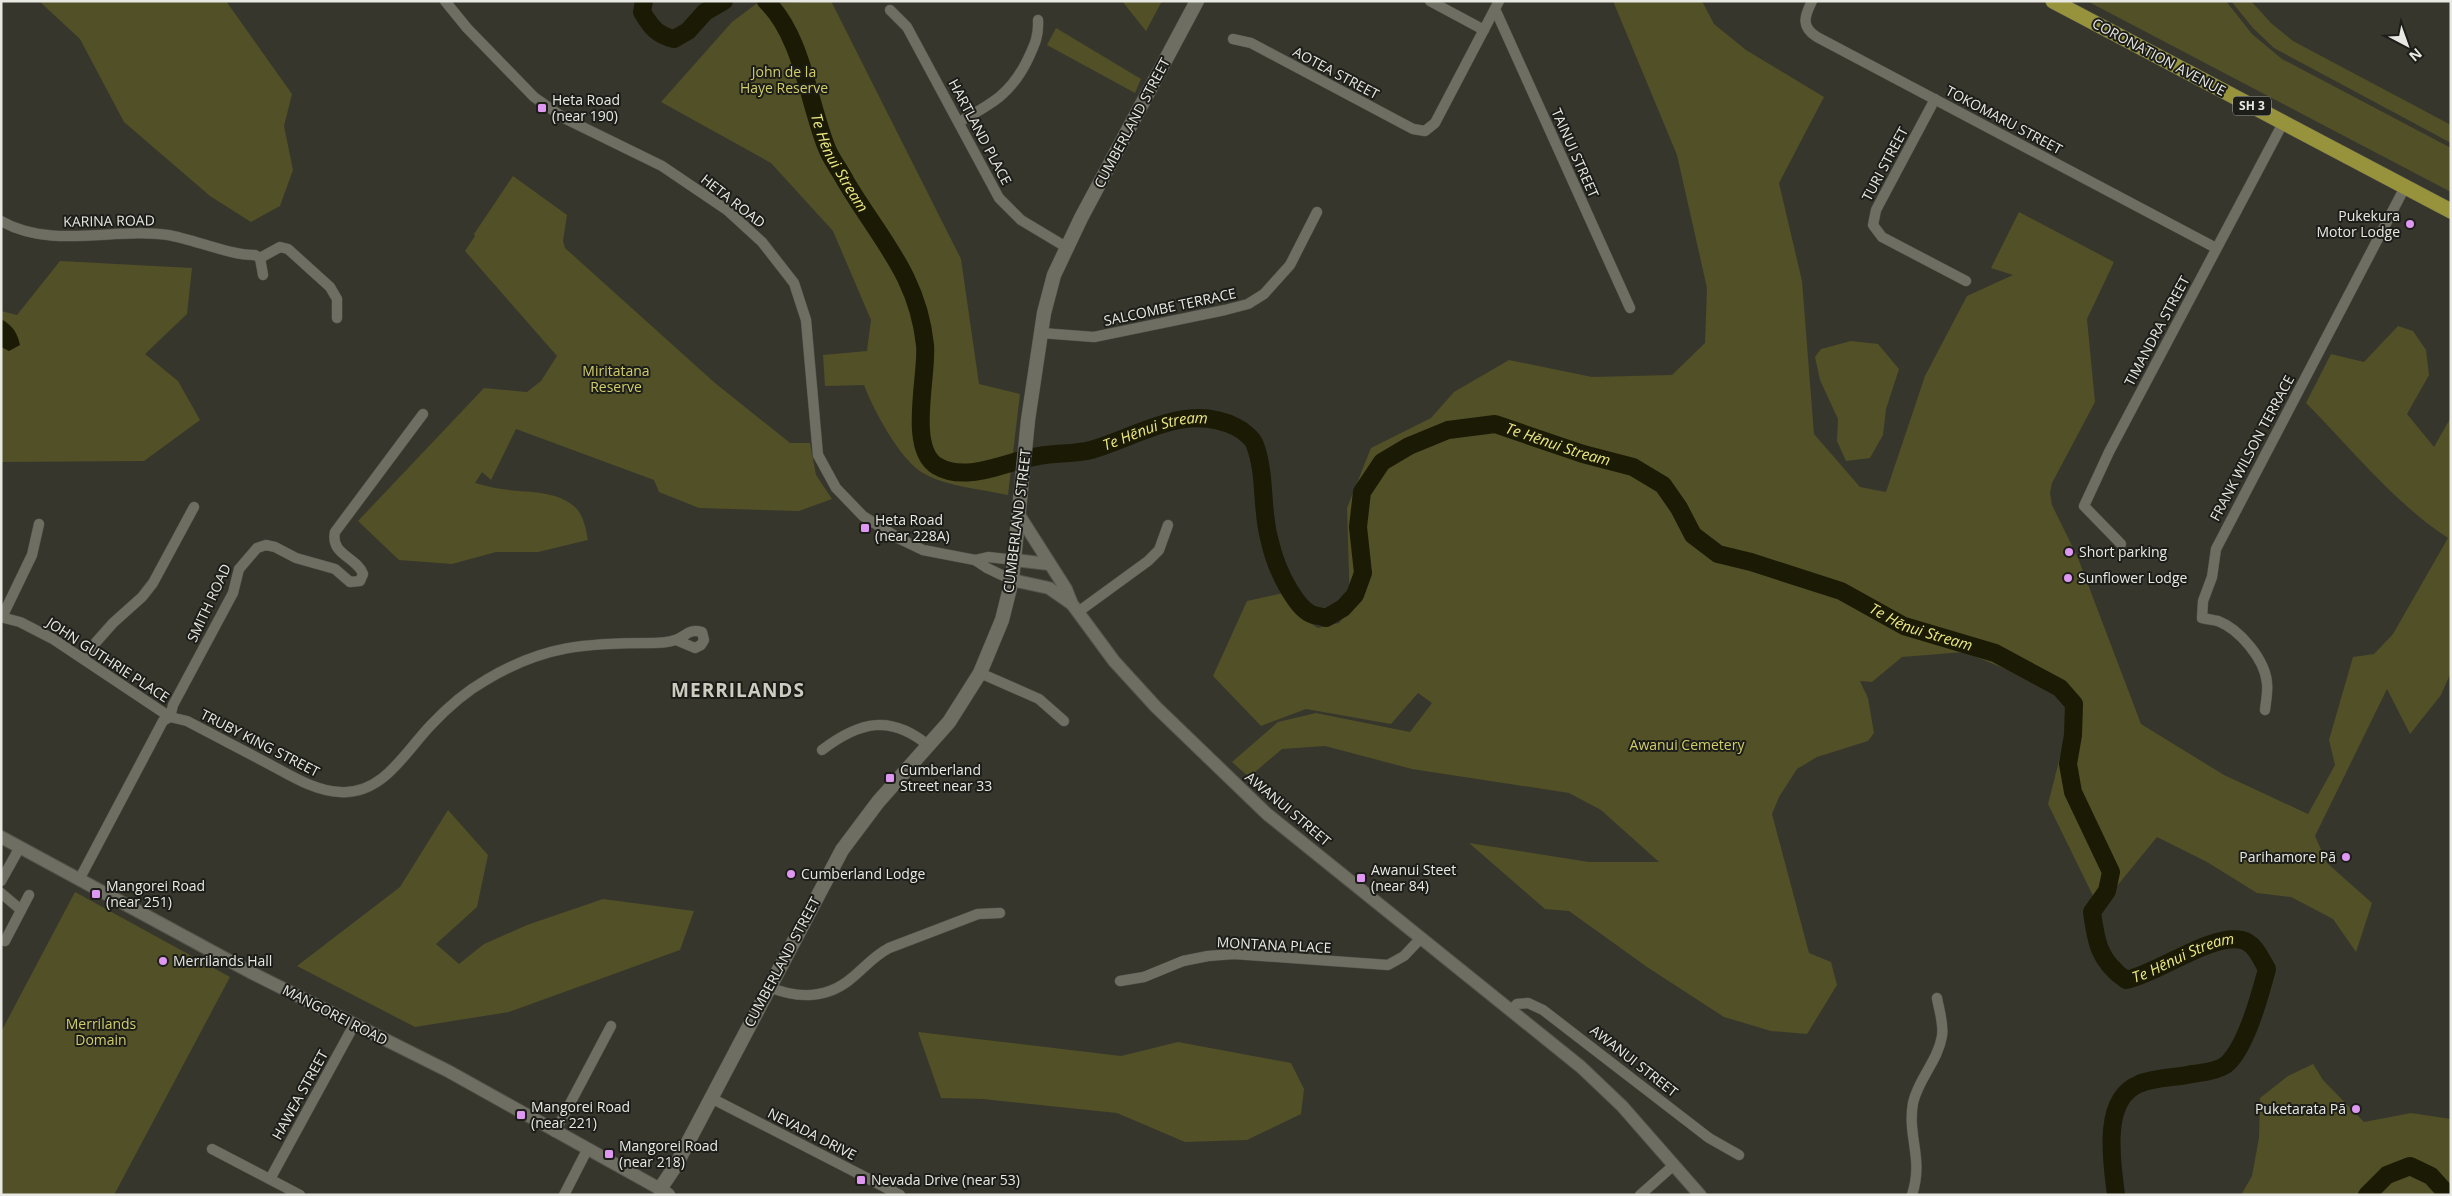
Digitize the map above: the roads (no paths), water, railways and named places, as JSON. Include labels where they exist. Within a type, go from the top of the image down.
[{"type":"highway","name":"CORONATION AVENUE","points":[[2052,1],[2451,211]]},
{"type":"main road","name":"CUMBERLAND STREET","points":[[664,1192],[711,1098],[842,850],[878,802],[929,746],[962,704],[980,673],[1002,620],[1012,580],[1026,436],[1041,333],[1052,283],[1066,247],[1197,1]]},
{"type":"street","name":"HETA ROAD","points":[[445,1],[467,28],[534,97],[564,118],[662,166],[727,210],[762,242],[794,282],[806,320],[818,455],[836,488],[863,516],[900,539],[930,552],[976,560],[988,557],[1014,560]]},
{"type":"street","points":[[1430,1],[1484,30],[1497,5]]},
{"type":"street","name":"TOKOMARU STREET","points":[[1812,1],[1804,21],[1811,33],[2216,248]]},
{"type":"street","name":"TAINUI STREET","points":[[1497,5],[1630,308]]},
{"type":"street","name":"HARTLAND PLACE","points":[[890,10],[907,27],[1000,198],[1007,207],[1031,227],[1066,247]]},
{"type":"street","points":[[959,122],[1003,96],[1017,80],[1038,38],[1038,20]]},
{"type":"street","name":"AOTEA STREET","points":[[1233,39],[1251,43],[1413,129],[1425,131],[1435,123],[1484,30]]},
{"type":"street","name":"TURI STREET","points":[[1935,99],[1876,210],[1873,225],[1882,237],[1966,281]]},
{"type":"street","name":"TIMANDRA STREET","points":[[2121,544],[2084,506],[2109,452],[2283,123]]},
{"type":"street","name":"FRANK WILSON TERRACE","points":[[2265,710],[2267,683],[2264,668],[2256,656],[2234,631],[2218,622],[2202,618],[2203,601],[2212,577],[2216,549],[2405,187]]},
{"type":"street","name":"SALCOMBE TERRACE","points":[[1041,333],[1094,337],[1248,304],[1264,294],[1290,265],[1317,212]]},
{"type":"street","name":"KARINA ROAD","points":[[1,221],[26,231],[44,235],[149,233],[170,236],[260,258]]},
{"type":"street","points":[[263,275],[260,258],[280,247],[288,249],[330,287],[337,299],[337,318]]},
{"type":"street","name":"SMITH ROAD","points":[[80,878],[163,721],[170,717],[173,705],[233,593],[239,569],[257,548],[266,545],[275,547],[296,558],[335,569],[350,582],[360,582],[363,574],[361,569],[339,551],[334,543],[334,532],[423,414]]},
{"type":"street","points":[[82,658],[113,624],[142,597],[152,583],[194,506]]},
{"type":"street","name":"AWANUI STREET","points":[[1018,515],[1066,589],[1075,608],[1134,684],[1248,797],[1602,1086],[1700,1195]]},
{"type":"street","points":[[2,617],[32,555],[39,524]]},
{"type":"street","points":[[1075,608],[1148,561],[1159,550],[1168,524]]},
{"type":"street","name":"HETA ROAD","points":[[976,560],[987,568],[1012,580]]},
{"type":"street","points":[[1014,560],[1050,564]]},
{"type":"street","name":"AWANUI STREET","points":[[1012,580],[1049,588],[1075,608]]},
{"type":"street","name":"JOHN GUTHRIE PLACE","points":[[2,617],[38,630],[170,717]]},
{"type":"street","name":"TRUBY KING STREET","points":[[170,717],[187,721],[314,786],[341,792],[353,792],[365,789],[386,776],[447,709],[466,693],[505,669],[527,659],[572,646],[592,643],[655,643],[676,640]]},
{"type":"street","points":[[980,673],[1039,699],[1064,721]]},
{"type":"street","points":[[822,750],[852,730],[880,724],[900,727],[929,746]]},
{"type":"street","name":"MANGOREI ROAD","points":[[1,837],[80,878],[252,973],[448,1072],[664,1192]]},
{"type":"street","points":[[1,881],[20,847]]},
{"type":"street","points":[[1,893],[21,910]]},
{"type":"street","points":[[4,941],[29,895]]},
{"type":"street","points":[[770,987],[801,996],[814,996],[827,992],[839,988],[877,955],[889,948],[978,914],[1000,913]]},
{"type":"street","name":"MONTANA PLACE","points":[[1120,981],[1144,977],[1183,961],[1208,956],[1234,954],[1388,965],[1404,956],[1421,938]]},
{"type":"street","points":[[1912,1195],[1918,1173],[1912,1129],[1913,1104],[1923,1074],[1935,1056],[1942,1035],[1937,998]]},
{"type":"street","name":"AWANUI STREET","points":[[1511,1010],[1517,1004],[1528,1003],[1543,1010],[1709,1138],[1739,1155]]},
{"type":"street","name":"HAWEA STREET","points":[[270,1179],[354,1025]]},
{"type":"street","points":[[555,1132],[611,1026]]},
{"type":"street","name":"NEVADA DRIVE","points":[[711,1098],[900,1195]]},
{"type":"street","points":[[212,1149],[300,1195]]},
{"type":"street","points":[[564,1195],[587,1150]]},
{"type":"street","points":[[1640,1195],[1674,1165]]},
{"type":"waterway","name":"Te Hēnui Stream","points":[[644,1],[642,12],[652,26],[659,33],[674,39],[688,31],[705,12],[724,1]]},
{"type":"waterway","name":"Te Hēnui Stream","points":[[766,1],[778,15],[796,50],[830,155],[896,259],[914,298],[921,321],[925,345],[921,410],[923,444],[928,457],[937,466],[961,473],[975,472],[1027,458],[1091,450],[1145,430],[1181,420],[1199,418],[1217,420],[1236,427],[1250,437],[1255,445],[1261,468],[1267,527],[1277,565],[1283,578],[1294,597],[1305,610],[1313,615],[1326,618],[1343,608],[1355,595],[1363,573],[1358,527],[1362,492],[1382,462],[1409,446],[1448,430],[1495,424],[1583,454],[1633,467],[1663,485],[1679,508],[1693,535],[1718,554],[1751,562],[1841,591],[1904,626],[1995,653],[2060,688],[2074,704],[2073,735],[2068,764],[2073,792],[2111,872],[2107,891],[2092,912],[2097,942],[2104,958],[2126,980],[2154,970],[2215,942],[2229,939],[2242,940],[2251,944],[2267,969],[2247,1032],[2235,1055],[2228,1063],[2221,1068],[2211,1071],[2158,1079],[2139,1084],[2127,1092],[2119,1103],[2114,1117],[2112,1133],[2116,1195]]},
{"type":"waterway","name":"Te Hēnui Stream","points":[[2367,1195],[2387,1175],[2410,1166],[2431,1176],[2448,1195]]},
{"type":"place","name":"Heta Road (near 190)","points":[[542,108]]},
{"type":"place","name":"Pukekura Motor Lodge","points":[[2410,224]]},
{"type":"place","name":"Heta Road (near 228A)","points":[[865,528]]},
{"type":"place","name":"Short parking","points":[[2069,552]]},
{"type":"place","name":"Sunflower Lodge","points":[[2068,578]]},
{"type":"place","name":"Cumberland Street near 33","points":[[890,778]]},
{"type":"place","name":"Parihamore Pā","points":[[2346,857]]},
{"type":"place","name":"Cumberland Lodge","points":[[791,874]]},
{"type":"place","name":"Awanui Steet (near 84)","points":[[1361,878]]},
{"type":"place","name":"Mangorei Road (near 251)","points":[[96,894]]},
{"type":"place","name":"Merrilands Hall","points":[[163,961]]},
{"type":"place","name":"Puketarata Pā","points":[[2356,1109]]},
{"type":"place","name":"Mangorei Road (near 221)","points":[[521,1115]]},
{"type":"place","name":"Mangorei Road (near 218)","points":[[609,1154]]},
{"type":"place","name":"Nevada Drive (near 53)","points":[[861,1180]]},
{"type":"district","name":"MERRILANDS","points":[[738,690]]},
{"type":"park label","name":"John de la Haye Reserve","points":[[784,80]]},
{"type":"park label","name":"Miritatana Reserve","points":[[616,380]]},
{"type":"park label","name":"Awanui Cemetery","points":[[1687,745]]},
{"type":"park label","name":"Merrilands Domain","points":[[101,1032]]}]
